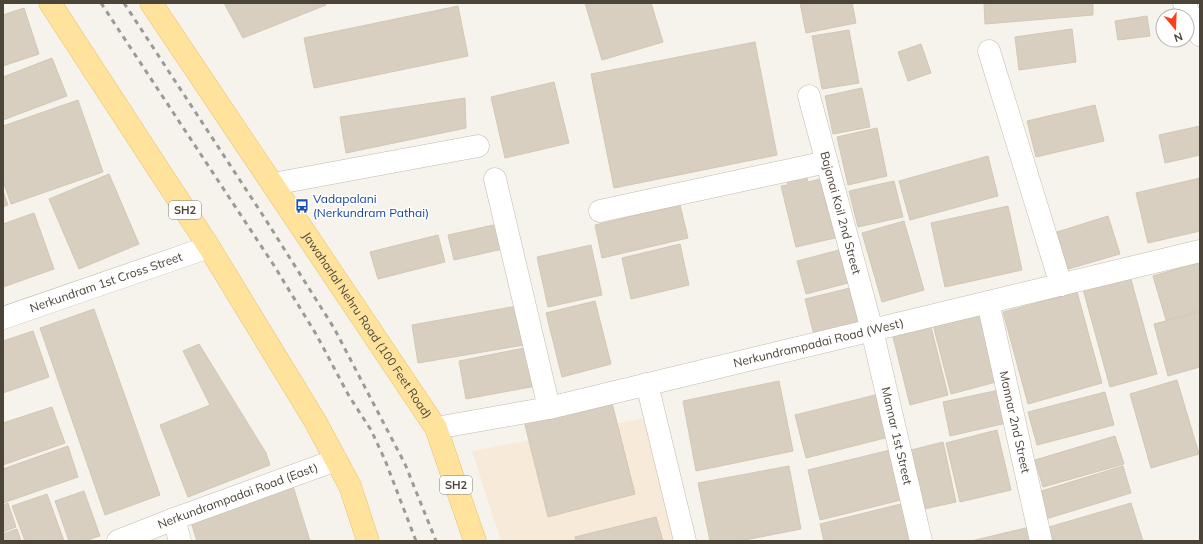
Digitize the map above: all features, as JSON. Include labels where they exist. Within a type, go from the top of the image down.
[{"type":"main road","name":"SH2","points":[[50,3],[209,247],[315,421],[350,486],[368,541]]},
{"type":"main road","name":"Jawaharlal Nehru Road (100 Feet Road)","points":[[151,3],[436,428],[475,541]]},
{"type":"street","points":[[1184,3],[1200,36]]},
{"type":"street","points":[[989,51],[1061,285]]},
{"type":"street","name":"Bajanai Koil 2nd Street","points":[[809,96],[872,330]]},
{"type":"street","points":[[272,184],[478,146]]},
{"type":"street","points":[[600,211],[827,162]]},
{"type":"street","points":[[495,179],[549,408]]},
{"type":"street","name":"Nerkundram 1st Cross Street","points":[[3,318],[209,247]]},
{"type":"street","name":"Nerkundrampadai Road (West)","points":[[436,428],[549,408],[1200,251]]},
{"type":"street","name":"Mannar 2nd Street","points":[[988,302],[1042,541]]},
{"type":"street","name":"Mannar 1st Street","points":[[872,330],[921,541]]},
{"type":"street","points":[[647,384],[685,541]]},
{"type":"street","name":"Nerkundrampadai Road (East)","points":[[118,541],[336,460]]},
{"type":"street","points":[[174,519],[180,541]]},
{"type":"shaded area","points":[[651,417],[683,541],[501,541],[472,451]]},
{"type":"building","points":[[224,3],[325,3],[326,5],[243,38]]},
{"type":"building","points":[[585,3],[651,3],[663,42],[602,60]]},
{"type":"building","points":[[800,3],[852,3],[856,23],[806,33]]},
{"type":"building","points":[[984,3],[1093,3],[1093,15],[985,24]]},
{"type":"building","points":[[458,6],[468,56],[314,88],[304,38]]},
{"type":"building","points":[[24,8],[39,54],[3,66],[3,15]]},
{"type":"building","points":[[1147,16],[1150,36],[1118,40],[1115,21]]},
{"type":"building","points":[[1072,29],[1076,62],[1019,70],[1015,37]]},
{"type":"building","points":[[849,30],[859,83],[822,89],[812,36]]},
{"type":"building","points":[[755,42],[777,155],[614,188],[591,74]]},
{"type":"building","points":[[921,44],[931,73],[908,81],[898,52]]},
{"type":"building","points":[[52,58],[67,96],[3,120],[3,77]]},
{"type":"building","points":[[554,82],[569,143],[505,158],[491,97]]},
{"type":"building","points":[[862,88],[870,127],[833,134],[825,96]]},
{"type":"building","points":[[465,98],[466,128],[346,153],[340,117]]},
{"type":"building","points":[[78,100],[103,172],[11,204],[3,181],[3,126]]},
{"type":"building","points":[[1095,105],[1104,141],[1036,157],[1027,121]]},
{"type":"building","points":[[1200,126],[1200,155],[1165,163],[1159,135]]},
{"type":"building","points":[[877,128],[887,176],[848,185],[837,137]]},
{"type":"building","points":[[988,156],[998,196],[910,220],[899,181]]},
{"type":"building","points":[[109,174],[139,244],[79,269],[49,199]]},
{"type":"building","points":[[806,175],[808,182],[820,179],[835,238],[796,247],[781,186],[788,185],[787,180]]},
{"type":"building","points":[[1200,178],[1200,231],[1148,243],[1136,193]]},
{"type":"building","points":[[894,181],[903,217],[858,227],[849,191]]},
{"type":"building","points":[[3,191],[8,205],[3,207]]},
{"type":"building","points":[[680,205],[688,238],[602,258],[595,225]]},
{"type":"building","points":[[1008,206],[1022,270],[945,287],[931,223]]},
{"type":"building","points":[[34,213],[54,269],[3,287],[3,224]]},
{"type":"building","points":[[1108,216],[1120,254],[1065,270],[1054,233]]},
{"type":"building","points":[[904,221],[924,290],[882,302],[862,233]]},
{"type":"building","points":[[498,224],[503,249],[454,260],[448,235]]},
{"type":"building","points":[[438,235],[445,262],[378,279],[370,252]]},
{"type":"building","points":[[680,244],[689,285],[631,299],[622,258]]},
{"type":"building","points":[[591,245],[602,295],[548,307],[537,257]]},
{"type":"building","points":[[843,249],[852,282],[806,294],[797,261]]},
{"type":"building","points":[[1200,262],[1200,311],[1166,320],[1153,276]]},
{"type":"building","points":[[1130,276],[1157,374],[1110,387],[1083,289]]},
{"type":"building","points":[[850,288],[859,323],[814,335],[805,299]]},
{"type":"building","points":[[1077,292],[1102,383],[1028,404],[1003,312]]},
{"type":"building","points":[[595,301],[611,364],[562,377],[546,313]]},
{"type":"building","points":[[517,306],[524,345],[418,363],[412,325]]},
{"type":"building","points":[[94,309],[160,495],[105,515],[40,328]]},
{"type":"building","points":[[1200,312],[1200,367],[1168,376],[1154,324]]},
{"type":"building","points":[[983,313],[1000,381],[951,394],[933,325]]},
{"type":"building","points":[[931,327],[948,395],[910,405],[893,337]]},
{"type":"building","points":[[33,331],[49,377],[3,393],[3,341]]},
{"type":"building","points":[[199,344],[266,453],[270,465],[188,497],[160,425],[210,405],[183,351]]},
{"type":"building","points":[[529,347],[536,386],[466,399],[459,361]]},
{"type":"building","points":[[1177,380],[1199,454],[1151,468],[1130,394]]},
{"type":"building","points":[[779,381],[793,451],[696,471],[683,401]]},
{"type":"building","points":[[1004,389],[1011,422],[950,436],[943,402]]},
{"type":"building","points":[[1105,392],[1114,425],[1037,445],[1028,412]]},
{"type":"building","points":[[879,394],[889,437],[806,458],[795,415]]},
{"type":"building","points":[[611,399],[635,494],[548,517],[524,421]]},
{"type":"building","points":[[52,407],[65,443],[3,465],[3,423]]},
{"type":"building","points":[[997,430],[1011,490],[960,502],[946,443]]},
{"type":"building","points":[[1115,436],[1124,464],[1043,487],[1035,460]]},
{"type":"building","points":[[943,442],[956,502],[924,509],[911,450]]},
{"type":"building","points":[[68,446],[78,477],[3,503],[3,469]]},
{"type":"building","points":[[890,450],[901,500],[820,520],[808,470]]},
{"type":"building","points":[[789,466],[801,529],[740,541],[710,541],[698,483]]},
{"type":"building","points":[[1123,466],[1131,493],[1046,519],[1038,492]]},
{"type":"building","points":[[293,486],[310,541],[197,541],[190,519]]},
{"type":"building","points":[[84,491],[100,536],[84,541],[69,541],[55,501]]},
{"type":"building","points":[[47,494],[64,541],[25,541],[12,506]]},
{"type":"building","points":[[8,503],[16,527],[3,532],[3,505]]},
{"type":"building","points":[[905,503],[914,541],[824,541],[820,524]]},
{"type":"building","points":[[1131,503],[1143,541],[1053,541],[1049,527]]},
{"type":"building","points":[[656,517],[663,541],[576,541],[575,537]]},
{"type":"building","points":[[1030,527],[1034,541],[971,541]]},
{"type":"building","points":[[17,529],[21,541],[3,541],[3,534]]},
{"type":"railway","points":[[101,3],[273,264],[316,334],[349,396],[371,430],[385,460],[416,541]]},
{"type":"railway","points":[[124,3],[264,217],[334,328],[405,464],[436,541]]},
{"type":"place","name":"Vadapalani (Nerkundram Pathai)","points":[[302,206]]}]
